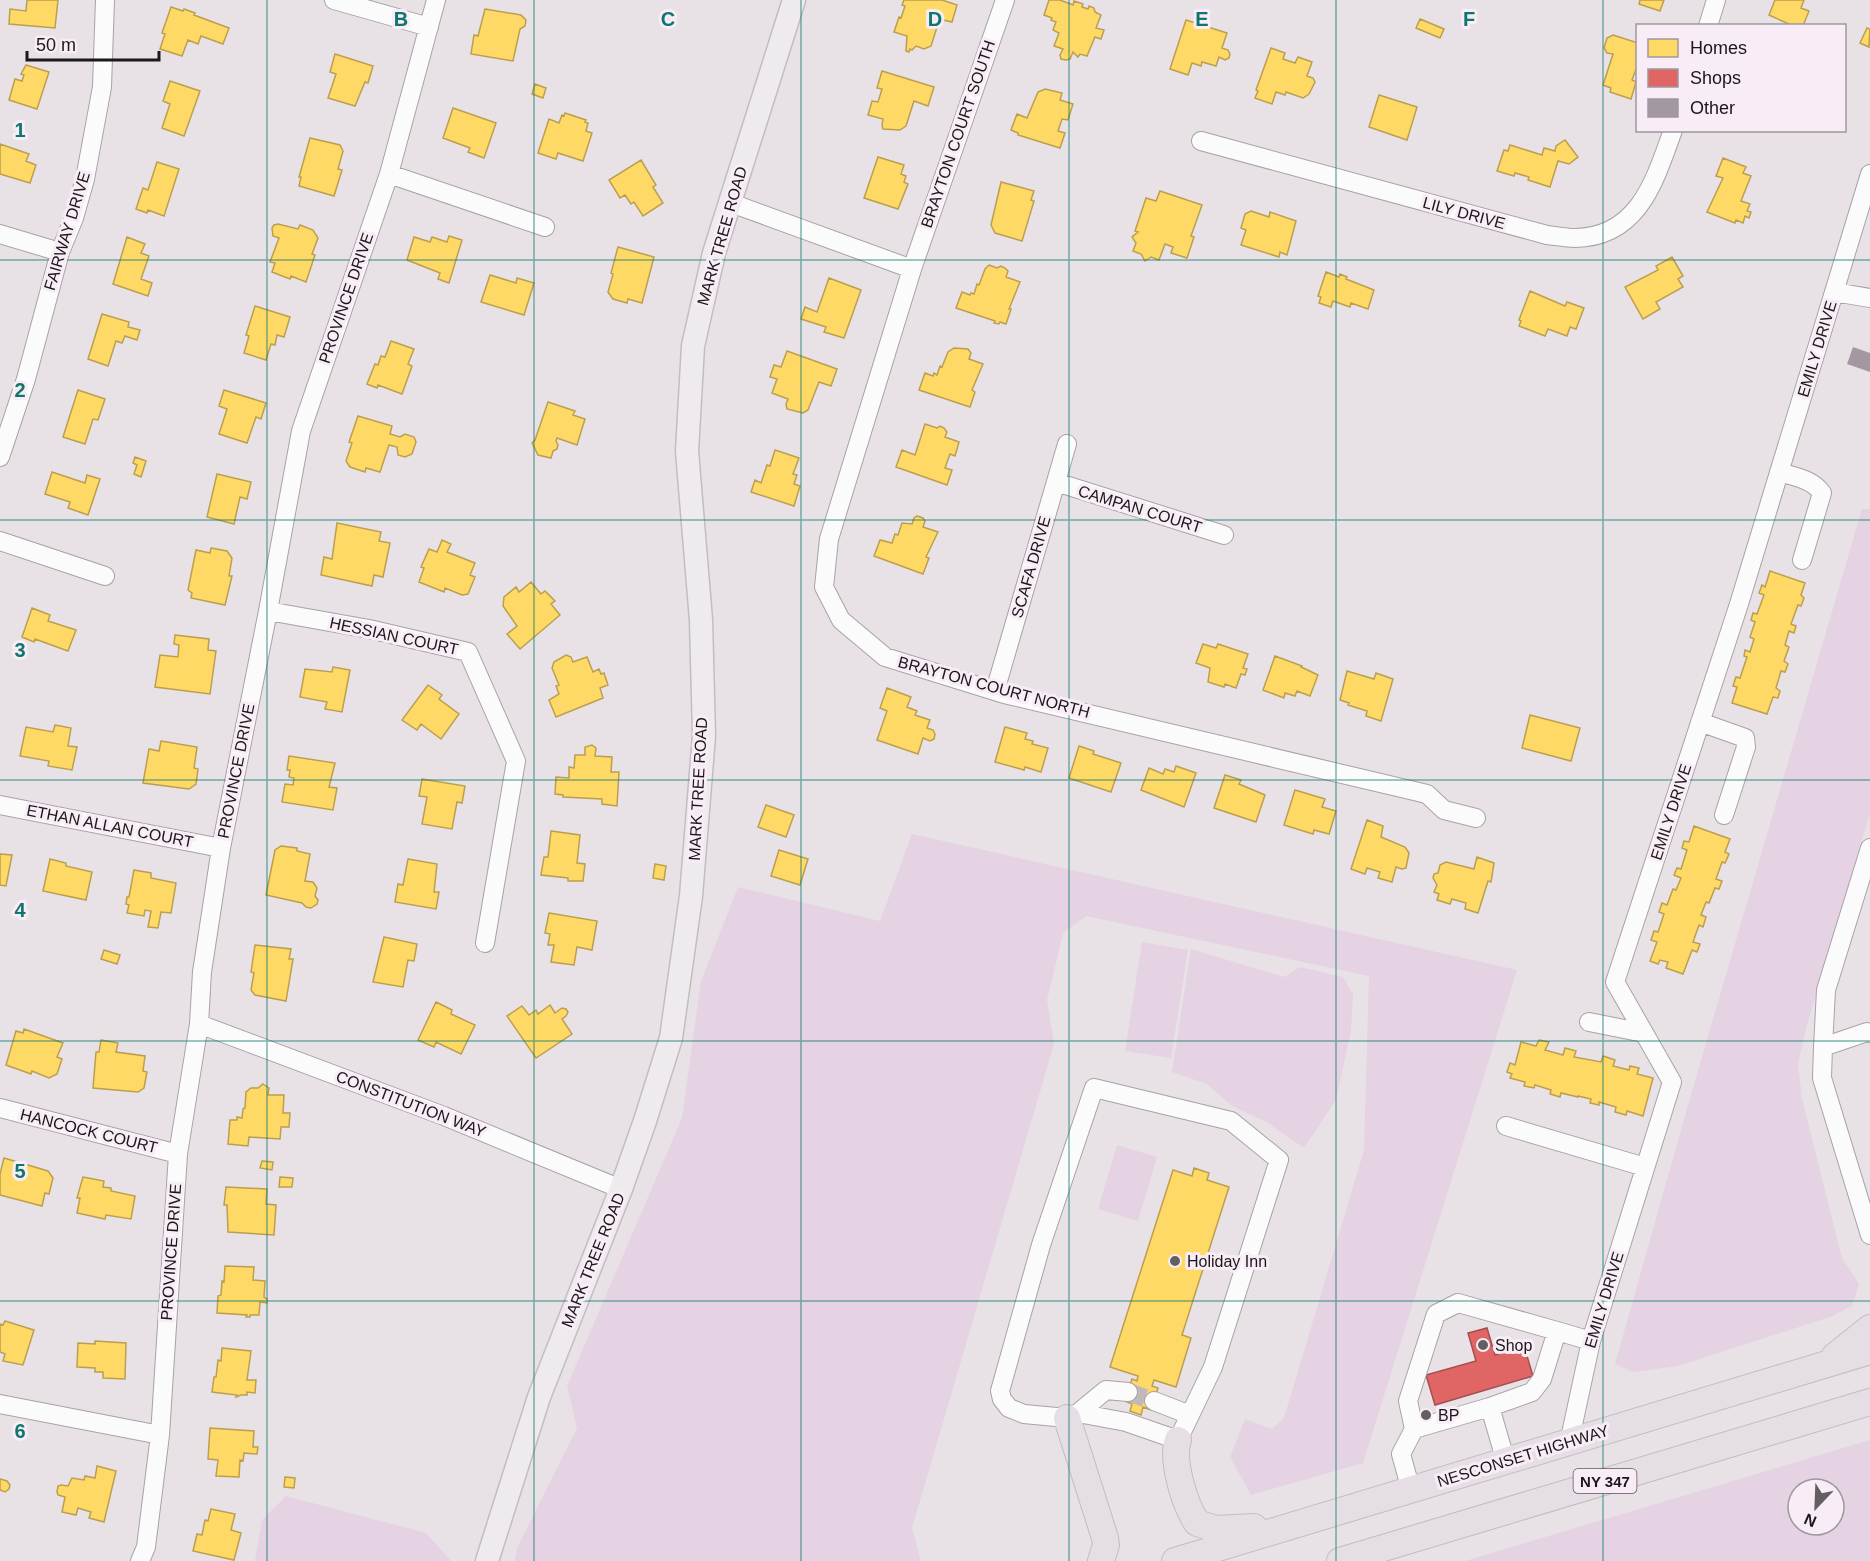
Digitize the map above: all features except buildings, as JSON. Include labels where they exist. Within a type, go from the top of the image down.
[{"type":"highway","points":[[1824,1365],[1870,1328]]},
{"type":"highway","name":"NESCONSET HIGHWAY","points":[[1175,1561],[1870,1351]]},
{"type":"highway","name":"NY 347","points":[[1340,1561],[1870,1402]]},
{"type":"highway","points":[[1073,1416],[1105,1538],[1106,1545],[1101,1561]]},
{"type":"highway","points":[[1178,1440],[1177,1467],[1190,1509],[1197,1523],[1216,1529],[1299,1524]]},
{"type":"main road","name":"MARK TREE ROAD","points":[[487,1561],[539,1396],[621,1189],[671,1038],[691,896],[704,736],[701,620],[687,451],[693,345],[714,253],[794,0]]},
{"type":"street","name":"FAIRWAY DRIVE","points":[[0,457],[26,379],[60,252],[74,218],[85,178],[102,87],[105,0]]},
{"type":"street","points":[[334,0],[429,27]]},
{"type":"street","name":"PROVINCE DRIVE","points":[[140,1561],[146,1547],[160,1435],[178,1154],[199,1024],[202,972],[221,848],[301,431],[389,174],[436,0]]},
{"type":"street","name":"BRAYTON COURT SOUTH","points":[[912,268],[1005,0]]},
{"type":"street","points":[[1709,24],[1716,0]]},
{"type":"street","name":"LILY DRIVE","points":[[1201,141],[1547,235],[1575,238],[1604,234],[1625,221],[1640,206],[1651,190],[1672,132]]},
{"type":"street","points":[[389,174],[545,226]]},
{"type":"street","name":"EMILY DRIVE","points":[[1569,1443],[1591,1341],[1672,1082],[1615,982],[1700,722],[1834,291],[1864,214],[1870,174]]},
{"type":"street","points":[[731,204],[912,268]]},
{"type":"street","points":[[0,234],[60,252]]},
{"type":"street","name":"BRAYTON COURT NORTH","points":[[912,268],[829,539],[824,587],[841,620],[885,657],[995,690],[1427,794],[1444,810],[1476,818]]},
{"type":"street","points":[[1834,291],[1870,298]]},
{"type":"street","name":"SCAFA DRIVE","points":[[995,690],[1067,444]]},
{"type":"street","points":[[1779,472],[1806,480],[1817,486],[1822,493],[1802,560]]},
{"type":"street","name":"CAMPAN COURT","points":[[1056,482],[1224,535]]},
{"type":"street","points":[[0,541],[105,576]]},
{"type":"street","name":"HESSIAN COURT","points":[[268,610],[369,629],[468,652],[516,761],[485,943]]},
{"type":"street","points":[[1700,722],[1745,738],[1746,747],[1724,815]]},
{"type":"street","name":"ETHAN ALLAN COURT","points":[[0,805],[221,848]]},
{"type":"street","points":[[1870,848],[1826,990],[1822,1078],[1870,1235]]},
{"type":"street","points":[[1589,1022],[1644,1033]]},
{"type":"street","name":"CONSTITUTION WAY","points":[[199,1024],[444,1116],[621,1189]]},
{"type":"street","points":[[1823,1047],[1867,1032],[1870,1033]]},
{"type":"street","points":[[1094,1088],[1231,1121],[1279,1160],[1213,1367],[1190,1416],[1178,1440],[1126,1422],[1073,1416],[1024,1414],[1009,1408],[1002,1399],[1000,1391],[1041,1245],[1094,1088]]},
{"type":"street","name":"HANCOCK COURT","points":[[0,1108],[178,1154]]},
{"type":"street","points":[[1506,1126],[1645,1167]]},
{"type":"street","points":[[1411,1490],[1401,1455],[1414,1429],[1408,1401],[1436,1314],[1458,1303],[1591,1341]]},
{"type":"street","points":[[1414,1429],[1532,1392],[1542,1379],[1557,1331]]},
{"type":"street","points":[[1073,1416],[1106,1390],[1128,1392]]},
{"type":"street","points":[[1154,1401],[1190,1416]]},
{"type":"street","points":[[0,1404],[160,1435]]},
{"type":"street","points":[[1490,1407],[1506,1462]]},
{"type":"shaded area","points":[[1862,509],[1870,509],[1870,813],[1806,1028],[1798,1064],[1802,1098],[1842,1258],[1859,1284],[1852,1306],[1830,1317],[1678,1366],[1633,1372],[1615,1364]]},
{"type":"shaded area","points":[[912,834],[1517,970],[1363,1463],[1251,1495],[1230,1457],[1245,1419],[1272,1429],[1284,1418],[1364,1150],[1369,976],[1086,916],[1063,933],[1047,1000],[1054,1044],[912,1528],[921,1561],[515,1561],[517,1548],[577,1428],[567,1386],[682,1118],[701,981],[738,887],[880,921]]},
{"type":"shaded area","points":[[1142,942],[1188,950],[1171,1058],[1125,1051]]},
{"type":"shaded area","points":[[1191,949],[1284,977],[1300,967],[1343,977],[1353,994],[1351,1031],[1336,1100],[1304,1148],[1268,1123],[1232,1106],[1207,1084],[1172,1072]]},
{"type":"shaded area","points":[[1117,1145],[1157,1157],[1138,1221],[1098,1209]]},
{"type":"shaded area","points":[[1870,1440],[1870,1561],[1465,1561]]},
{"type":"shaded area","points":[[286,1496],[426,1533],[451,1561],[255,1561],[262,1520]]},
{"type":"tunnel","points":[[1128,1392],[1154,1401]]},
{"type":"place","name":"Holiday Inn","points":[[1175,1261]]},
{"type":"place","name":"Shop","points":[[1483,1345]]},
{"type":"place","name":"BP","points":[[1426,1415]]}]
